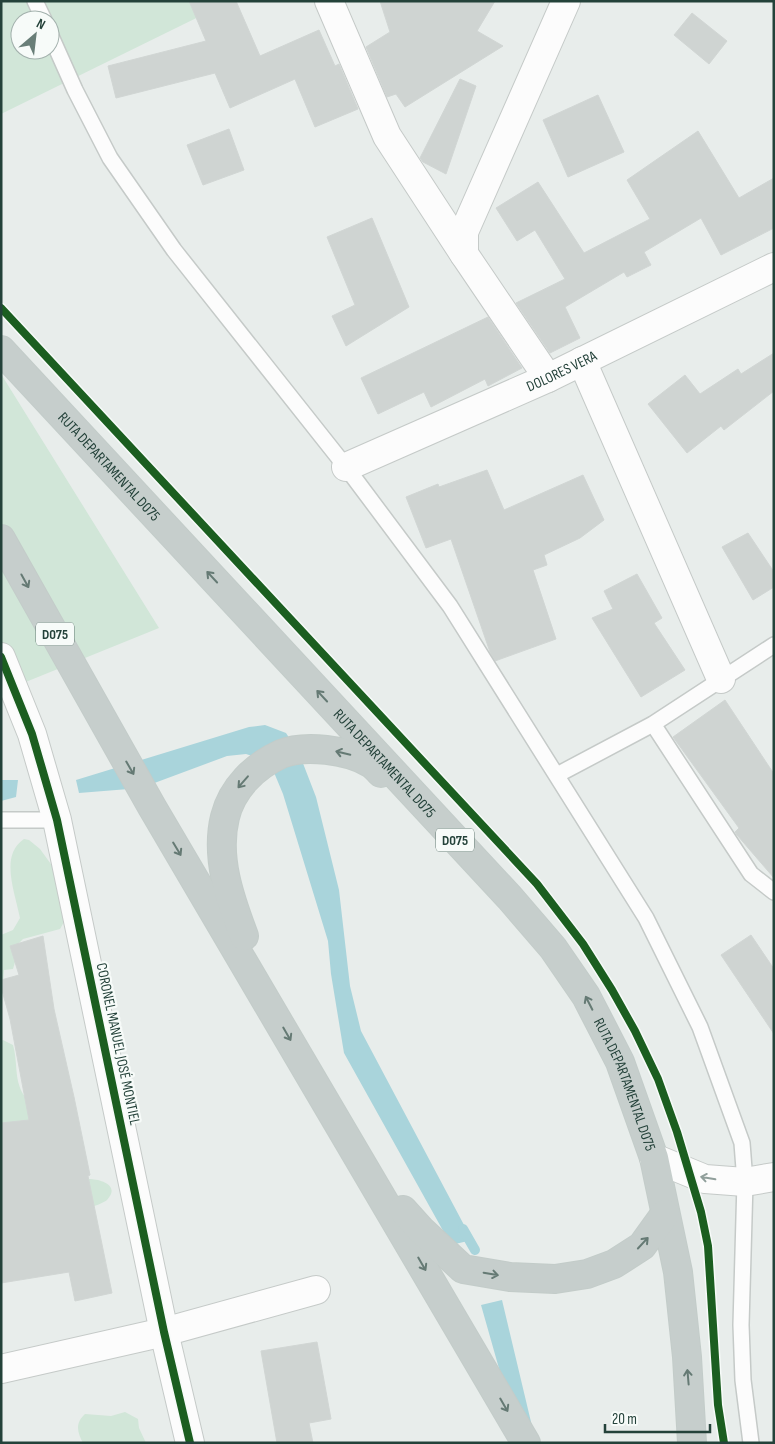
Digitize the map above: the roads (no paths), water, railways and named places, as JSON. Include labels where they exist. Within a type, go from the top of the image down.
[{"type":"highway","name":"RUTA DEPARTAMENTAL D075","points":[[1,350],[510,898],[553,948],[586,996],[620,1062],[654,1158],[678,1272],[692,1443]]},
{"type":"highway","name":"D075","points":[[1,539],[152,807],[526,1443]]},
{"type":"highway","points":[[273,1010],[231,902],[221,851],[225,817],[237,790],[255,769],[282,754],[295,751],[330,750],[349,754],[371,763],[510,898]]},
{"type":"highway","points":[[364,1166],[421,1230],[463,1269],[510,1278],[555,1279],[587,1274],[614,1264],[642,1246],[666,1214]]},
{"type":"street","points":[[328,1],[387,136],[548,378]]},
{"type":"street","points":[[464,254],[464,232],[566,1]]},
{"type":"street","name":"DOLORES VERA","points":[[346,467],[548,378],[774,268]]},
{"type":"street","points":[[582,361],[721,679]]},
{"type":"street","name":"CORONEL MANUEL JOSÉ MONTIEL","points":[[1,657],[32,734],[57,820],[164,1332],[190,1443]]},
{"type":"street","points":[[654,1158],[705,1179],[745,1182],[774,1177]]},
{"type":"street","points":[[1,1369],[164,1332],[316,1290]]},
{"type":"lane","points":[[60,56],[110,158],[174,250],[346,467],[450,606],[646,918],[700,1027],[742,1143],[745,1182],[741,1325],[743,1380],[751,1443]]},
{"type":"lane","points":[[556,775],[653,724],[774,645]]},
{"type":"lane","points":[[653,724],[752,874],[774,892]]},
{"type":"lane","points":[[1,820],[57,820]]},
{"type":"water","points":[[265,725],[286,733],[299,753],[316,797],[339,890],[350,986],[361,1031],[472,1240],[451,1245],[344,1053],[331,974],[328,941],[283,794],[273,770],[261,759],[246,754],[227,756],[141,788],[79,793],[76,780],[249,727]]},
{"type":"water","points":[[1,780],[18,780],[16,797],[1,801]]},
{"type":"water","points":[[502,1300],[536,1443],[504,1386],[481,1305]]},
{"type":"waterway","points":[[463,1229],[475,1250]]}]
